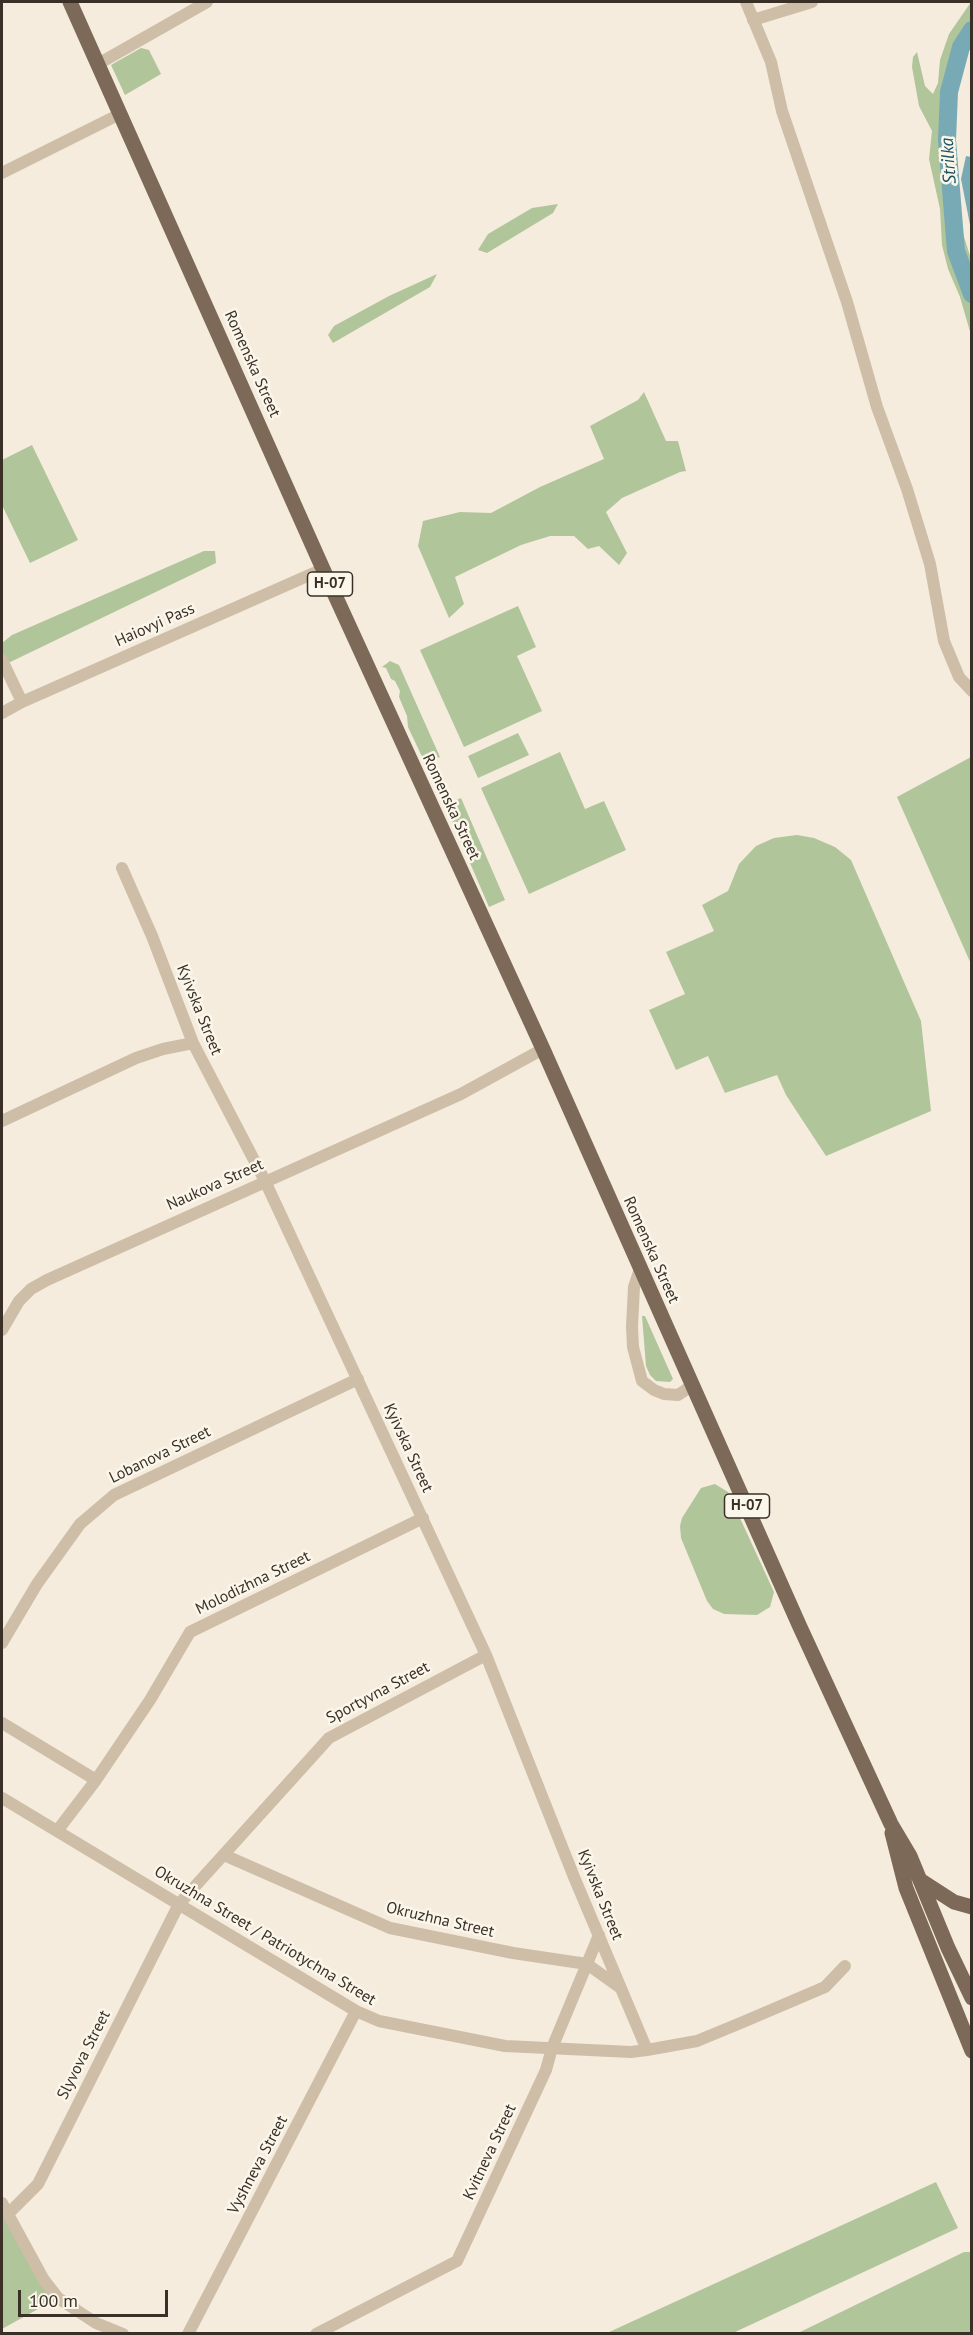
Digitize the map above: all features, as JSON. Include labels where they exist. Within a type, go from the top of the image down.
[{"type":"main road","name":"Romenska Street","points":[[70,2],[323,569],[543,1049],[800,1627],[891,1824]]},
{"type":"main road","name":"Н-07","points":[[891,1824],[910,1856],[972,1998]]},
{"type":"main road","name":"Н-07","points":[[891,1824],[897,1860],[906,1888],[972,2051]]},
{"type":"main road","points":[[920,1880],[954,1902],[972,1907]]},
{"type":"street","points":[[98,64],[207,2]]},
{"type":"street","points":[[746,2],[771,62],[782,111],[847,302],[876,407],[907,489],[930,564],[944,641],[959,677],[972,691]]},
{"type":"street","points":[[753,20],[812,2]]},
{"type":"street","points":[[2,173],[120,114]]},
{"type":"street","name":"Haiovyi Pass","points":[[2,713],[22,702],[323,569]]},
{"type":"street","points":[[2,660],[22,702]]},
{"type":"street","name":"Kyivska Street","points":[[122,868],[152,936],[193,1043],[265,1181],[486,1655],[619,1987],[647,2050]]},
{"type":"street","points":[[2,1121],[136,1058],[163,1049],[193,1043]]},
{"type":"street","name":"Naukova Street","points":[[2,1330],[19,1300],[47,1280],[461,1094],[543,1049]]},
{"type":"street","points":[[640,1269],[634,1287],[632,1326],[633,1347],[642,1381],[654,1390],[671,1395],[678,1395],[693,1385]]},
{"type":"street","name":"Lobanova Street","points":[[2,1643],[37,1584],[80,1524],[114,1495],[358,1378]]},
{"type":"street","name":"Molodizhna Street","points":[[57,1831],[96,1780],[150,1700],[190,1632],[423,1518]]},
{"type":"street","name":"Sportyvna Street","points":[[179,1904],[329,1738],[486,1655]]},
{"type":"street","points":[[2,1723],[96,1780]]},
{"type":"street","name":"Okruzhna Street / Patriotychna Street","points":[[2,1798],[356,2011],[379,2021],[505,2046],[631,2052],[697,2041],[825,1987],[845,1966]]},
{"type":"street","name":"Okruzhna Street","points":[[224,1855],[390,1928],[513,1953],[587,1964],[619,1987]]},
{"type":"street","name":"Slyvova Street","points":[[5,2208],[38,2184],[179,1904]]},
{"type":"street","name":"Kvitneva Street","points":[[316,2334],[457,2261],[546,2070],[552,2048],[599,1935]]},
{"type":"street","name":"Vyshneva Street","points":[[188,2334],[356,2011]]},
{"type":"street","points":[[5,2208],[44,2280],[58,2298],[96,2323],[123,2334]]},
{"type":"green space","points":[[971,2],[971,20],[955,57],[950,153],[960,224],[971,259],[971,335],[942,245],[940,209],[929,159],[932,131],[919,106],[912,67],[913,57],[917,52],[925,86],[933,94],[938,83],[940,60],[949,34]]},
{"type":"green space","points":[[141,48],[149,50],[161,74],[125,95],[111,65]]},
{"type":"green space","points":[[558,204],[553,213],[487,253],[478,250],[488,234],[532,208]]},
{"type":"green space","points":[[437,274],[430,287],[333,343],[328,335],[334,326],[389,296]]},
{"type":"green space","points":[[644,392],[666,441],[678,441],[686,471],[622,498],[606,512],[627,553],[619,565],[599,546],[588,549],[574,536],[550,536],[521,545],[455,577],[464,604],[449,618],[418,546],[423,521],[460,512],[491,513],[540,487],[604,459],[590,426],[638,400]]},
{"type":"green space","points":[[32,445],[78,540],[30,563],[2,505],[2,460]]},
{"type":"green space","points":[[204,551],[215,551],[216,563],[2,666],[2,643],[12,635]]},
{"type":"green space","points":[[518,606],[536,647],[517,656],[542,711],[464,747],[420,650]]},
{"type":"green space","points":[[390,661],[399,665],[440,757],[425,763],[408,727],[407,716],[399,697],[400,691],[386,668],[382,667]]},
{"type":"green space","points":[[518,733],[529,755],[478,778],[468,756]]},
{"type":"green space","points":[[560,752],[585,809],[604,801],[626,850],[529,894],[481,788]]},
{"type":"green space","points":[[971,757],[971,964],[897,797]]},
{"type":"green space","points":[[461,798],[505,900],[489,907],[445,805]]},
{"type":"green space","points":[[797,835],[814,838],[835,847],[851,860],[921,1021],[931,1111],[826,1156],[786,1095],[777,1075],[725,1093],[708,1056],[676,1070],[649,1010],[685,994],[666,952],[714,931],[702,905],[728,891],[739,864],[756,846],[774,838]]},
{"type":"green space","points":[[642,1316],[645,1316],[673,1379],[670,1382],[656,1381],[646,1366]]},
{"type":"green space","points":[[715,1484],[728,1492],[774,1592],[770,1607],[757,1615],[724,1614],[713,1609],[707,1601],[681,1538],[682,1518],[701,1488]]},
{"type":"green space","points":[[936,2182],[958,2228],[733,2333],[607,2333]]},
{"type":"green space","points":[[2,2203],[58,2298],[2,2329]]},
{"type":"green space","points":[[964,2252],[971,2252],[971,2333],[798,2333]]},
{"type":"water","points":[[966,156],[971,157],[971,230],[961,179]]},
{"type":"waterway","name":"Strilka","points":[[972,30],[961,47],[949,92],[947,140],[956,251],[972,294]]}]
